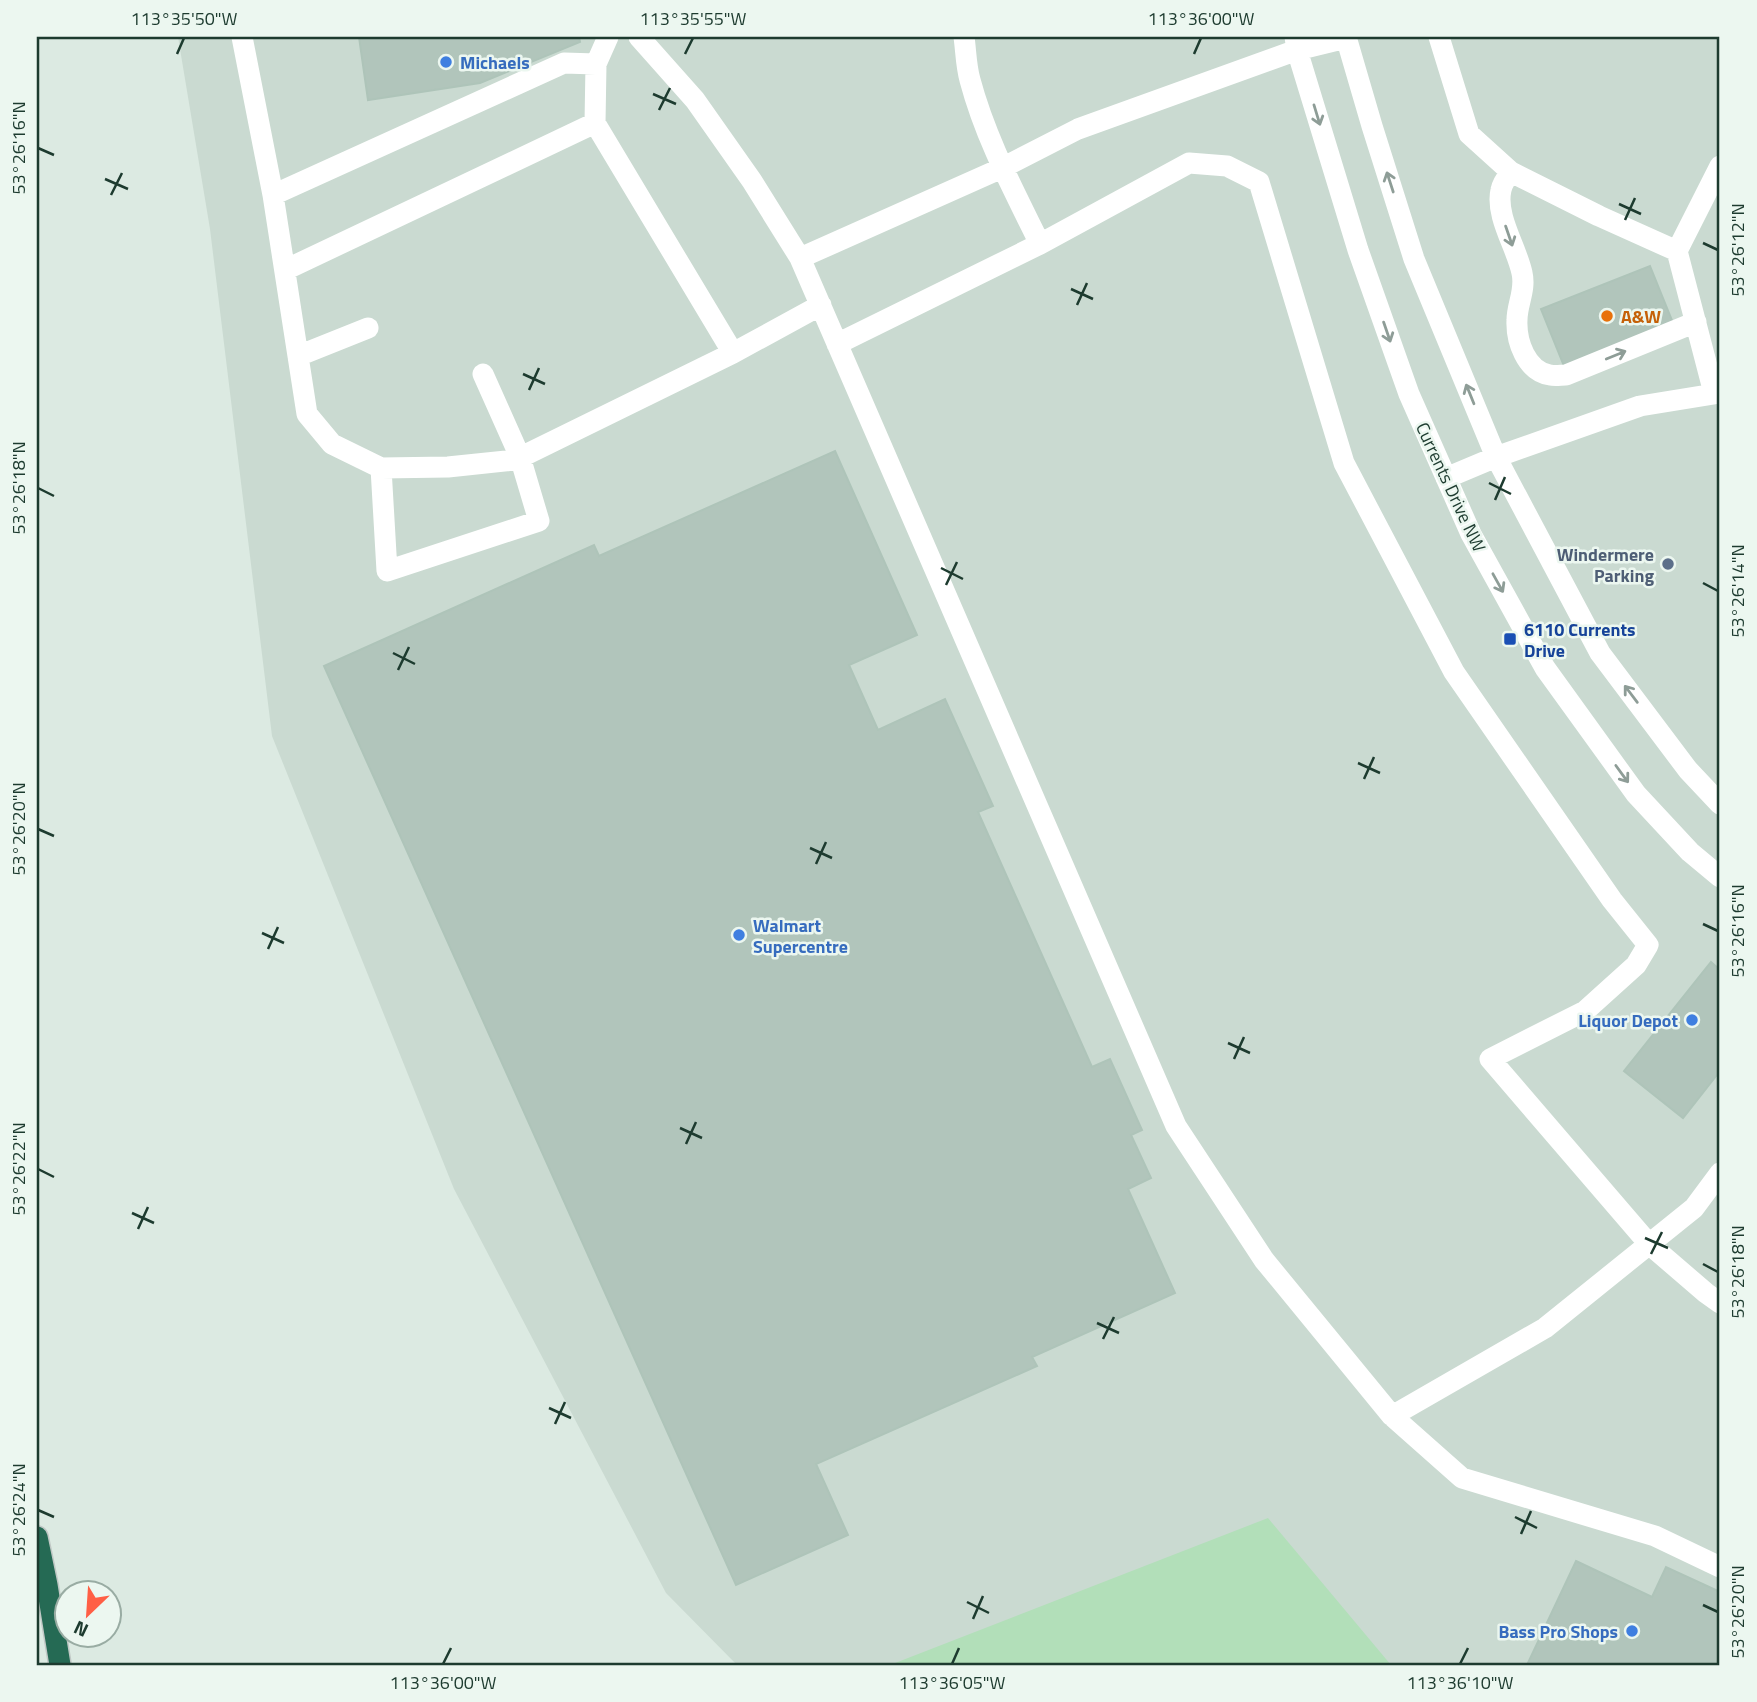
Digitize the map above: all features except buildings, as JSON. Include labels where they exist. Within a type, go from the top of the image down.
[{"type":"highway","points":[[37,1537],[60,1665]]},
{"type":"street","points":[[242,37],[273,195],[307,414],[332,444],[381,468],[448,467],[515,460],[733,353],[821,305]]},
{"type":"street","points":[[608,37],[596,64],[595,123],[733,353]]},
{"type":"street","points":[[639,37],[695,100],[752,181],[800,258],[1176,1126],[1264,1260],[1392,1416],[1462,1478],[1655,1536],[1720,1567]]},
{"type":"street","points":[[964,37],[969,78],[984,124],[1002,168],[1040,244]]},
{"type":"street","points":[[800,258],[1002,168],[1078,129],[1296,43],[1346,37],[1415,259],[1496,457],[1600,653],[1688,770],[1720,804]]},
{"type":"street","points":[[1439,37],[1469,134],[1511,172],[1677,251]]},
{"type":"street","name":"Currents Drive NW","points":[[1296,43],[1358,250],[1409,394],[1471,534],[1545,668],[1636,794],[1690,852],[1720,877]]},
{"type":"street","points":[[273,195],[564,63],[596,64]]},
{"type":"street","points":[[285,270],[595,123]]},
{"type":"street","points":[[837,344],[1040,244],[1189,163],[1227,166],[1259,182],[1344,463],[1454,672],[1612,900],[1648,945],[1636,965],[1585,1011],[1490,1059],[1649,1244],[1720,1303]]},
{"type":"street","points":[[1446,478],[1496,457],[1640,406],[1717,393],[1677,251],[1720,166]]},
{"type":"street","points":[[1511,172],[1501,188],[1500,199],[1502,215],[1522,272],[1517,340],[1530,364],[1548,375],[1566,375],[1696,322]]},
{"type":"street","points":[[298,356],[368,328]]},
{"type":"street","points":[[381,468],[387,570],[539,521],[520,457],[483,374]]},
{"type":"street","points":[[1392,1416],[1545,1328],[1695,1208],[1720,1173]]},
{"type":"shaded area","points":[[178,37],[1720,37],[1720,1665],[737,1665],[666,1593],[454,1189],[272,736],[210,229]]},
{"type":"green space","points":[[1268,1518],[1391,1665],[890,1665]]},
{"type":"place","name":"Michaels","points":[[446,62]]},
{"type":"place","name":"A&W","points":[[1607,316]]},
{"type":"place","name":"Windermere Parking","points":[[1668,564]]},
{"type":"place","name":"6110 Currents Drive","points":[[1510,639]]},
{"type":"place","name":"Walmart Supercentre","points":[[739,935]]},
{"type":"place","name":"Liquor Depot","points":[[1692,1020]]},
{"type":"place","name":"Bass Pro Shops","points":[[1632,1631]]}]
